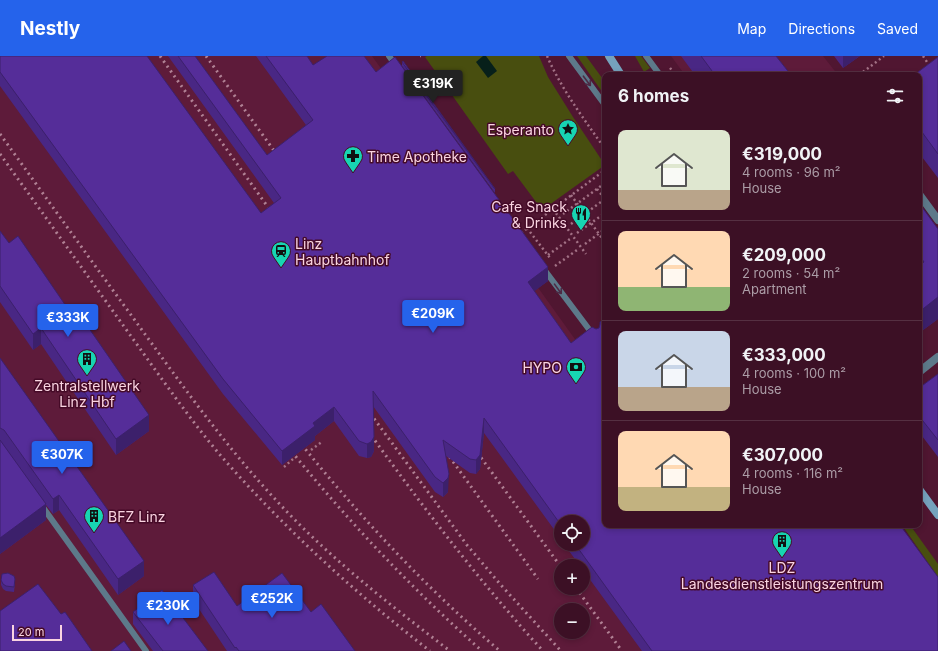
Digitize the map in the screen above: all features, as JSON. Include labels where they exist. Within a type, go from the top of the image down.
[{"type":"main road","points":[[609,56],[619,72]]},
{"type":"main road","points":[[922,493],[938,515]]},
{"type":"street","points":[[922,198],[938,220]]},
{"type":"street","points":[[922,370],[938,357]]},
{"type":"lane","points":[[389,56],[403,75]]},
{"type":"lane","points":[[569,56],[602,101]]},
{"type":"lane","points":[[646,56],[658,72]]},
{"type":"lane","points":[[541,266],[596,339]]},
{"type":"lane","points":[[37,498],[146,651]]},
{"type":"path","points":[[547,56],[556,77],[602,145]]},
{"type":"path","points":[[863,72],[884,56]]},
{"type":"path","points":[[923,56],[930,66]]},
{"type":"path","points":[[519,235],[602,172]]},
{"type":"path","points":[[563,214],[602,186]]},
{"type":"path","points":[[598,189],[602,195]]},
{"type":"path","points":[[571,195],[602,238]]},
{"type":"path","points":[[571,224],[602,201]]},
{"type":"path","points":[[553,209],[586,254]]},
{"type":"path","points":[[577,233],[602,215]]},
{"type":"path","points":[[527,228],[558,269]]},
{"type":"path","points":[[585,244],[602,232]]},
{"type":"path","points":[[548,255],[570,239]]},
{"type":"path","points":[[555,266],[577,250]]},
{"type":"path","points":[[311,450],[323,441]]},
{"type":"path","points":[[282,459],[285,466],[293,459]]},
{"type":"shaded area","points":[[0,56],[372,56],[582,349],[602,502],[602,528],[608,528],[717,651],[0,651]]},
{"type":"shaded area","points":[[483,56],[486,56],[497,71],[488,78],[476,62]]},
{"type":"shaded area","points":[[671,56],[823,56],[836,72],[683,72]]},
{"type":"green space","points":[[539,56],[548,77],[602,160],[602,167],[542,210],[513,171],[508,174],[425,57]]},
{"type":"green space","points":[[577,56],[586,56],[602,78],[602,92]]},
{"type":"green space","points":[[635,56],[641,56],[650,68],[644,72]]},
{"type":"green space","points":[[904,528],[912,528],[938,564],[938,577]]},
{"type":"building","points":[[0,56],[147,56],[261,213],[281,198],[178,56],[195,56],[267,155],[313,120],[266,56],[307,56],[313,65],[327,56],[364,56],[376,72],[395,57],[548,267],[528,282],[571,343],[592,327],[596,329],[599,328],[600,322],[602,320],[602,528],[902,528],[938,577],[938,651],[652,651],[590,565],[590,559],[586,559],[580,551],[590,551],[590,515],[554,515],[484,418],[480,455],[476,460],[470,459],[443,440],[449,474],[448,478],[443,483],[435,477],[373,391],[374,437],[371,442],[367,444],[359,441],[334,407],[313,423],[315,426],[282,451],[223,379],[0,72]]},
{"type":"building","points":[[701,56],[776,56],[789,72],[713,72]]},
{"type":"building","points":[[938,57],[938,154],[922,132],[922,72],[918,72]]},
{"type":"building","points":[[403,61],[495,189],[402,62]]},
{"type":"building","points":[[922,207],[938,229],[938,297],[922,310],[922,263],[924,262],[922,259]]},
{"type":"building","points":[[0,231],[9,243],[18,236],[81,328],[86,324],[149,415],[116,439],[41,328],[33,334],[0,286]]},
{"type":"building","points":[[0,358],[144,561],[118,579],[59,495],[53,499],[4,430],[0,428]]},
{"type":"building","points":[[938,374],[938,440],[922,420],[922,386]]},
{"type":"building","points":[[0,440],[46,504],[0,538]]},
{"type":"building","points":[[214,572],[237,606],[282,573],[311,612],[321,604],[355,651],[239,651],[236,647],[235,648],[193,585]]},
{"type":"building","points":[[8,573],[14,576],[14,587],[6,586],[1,580],[2,574]]},
{"type":"building","points":[[38,584],[61,614],[65,612],[92,651],[0,651],[0,611]]},
{"type":"building","points":[[162,590],[208,651],[163,651],[133,612]]},
{"type":"building","points":[[124,641],[131,651],[111,651]]},
{"type":"railway","points":[[160,56],[275,217]]},
{"type":"railway","points":[[206,56],[280,159]]},
{"type":"railway","points":[[0,134],[219,434],[256,478],[295,520],[337,560],[450,651]]},
{"type":"railway","points":[[0,154],[170,391],[221,456],[270,509],[321,559],[374,606],[430,651]]},
{"type":"railway","points":[[367,409],[467,545],[561,651]]},
{"type":"railway","points":[[368,431],[452,543],[496,598],[543,651]]},
{"type":"railway","points":[[298,440],[369,524],[420,577],[500,651]]},
{"type":"railway","points":[[288,447],[333,501],[381,553],[430,603],[482,651]]},
{"type":"railway","points":[[474,448],[555,559]]},
{"type":"railway","points":[[446,452],[538,579]]},
{"type":"railway","points":[[581,595],[622,651]]},
{"type":"place","name":"Esperanto","points":[[568,146]]},
{"type":"place","name":"Time Apotheke","points":[[353,173]]},
{"type":"place","name":"Cafe Snack & Drinks","points":[[581,231]]},
{"type":"place","name":"Linz Hauptbahnhof","points":[[281,268]]},
{"type":"place","name":"Zentralstellwerk Linz Hbf","points":[[87,376]]},
{"type":"place","name":"HYPO","points":[[576,384]]},
{"type":"place","name":"BFZ Linz","points":[[94,533]]},
{"type":"place","name":"LDZ Landesdienstleistungszentrum","points":[[782,558]]}]
